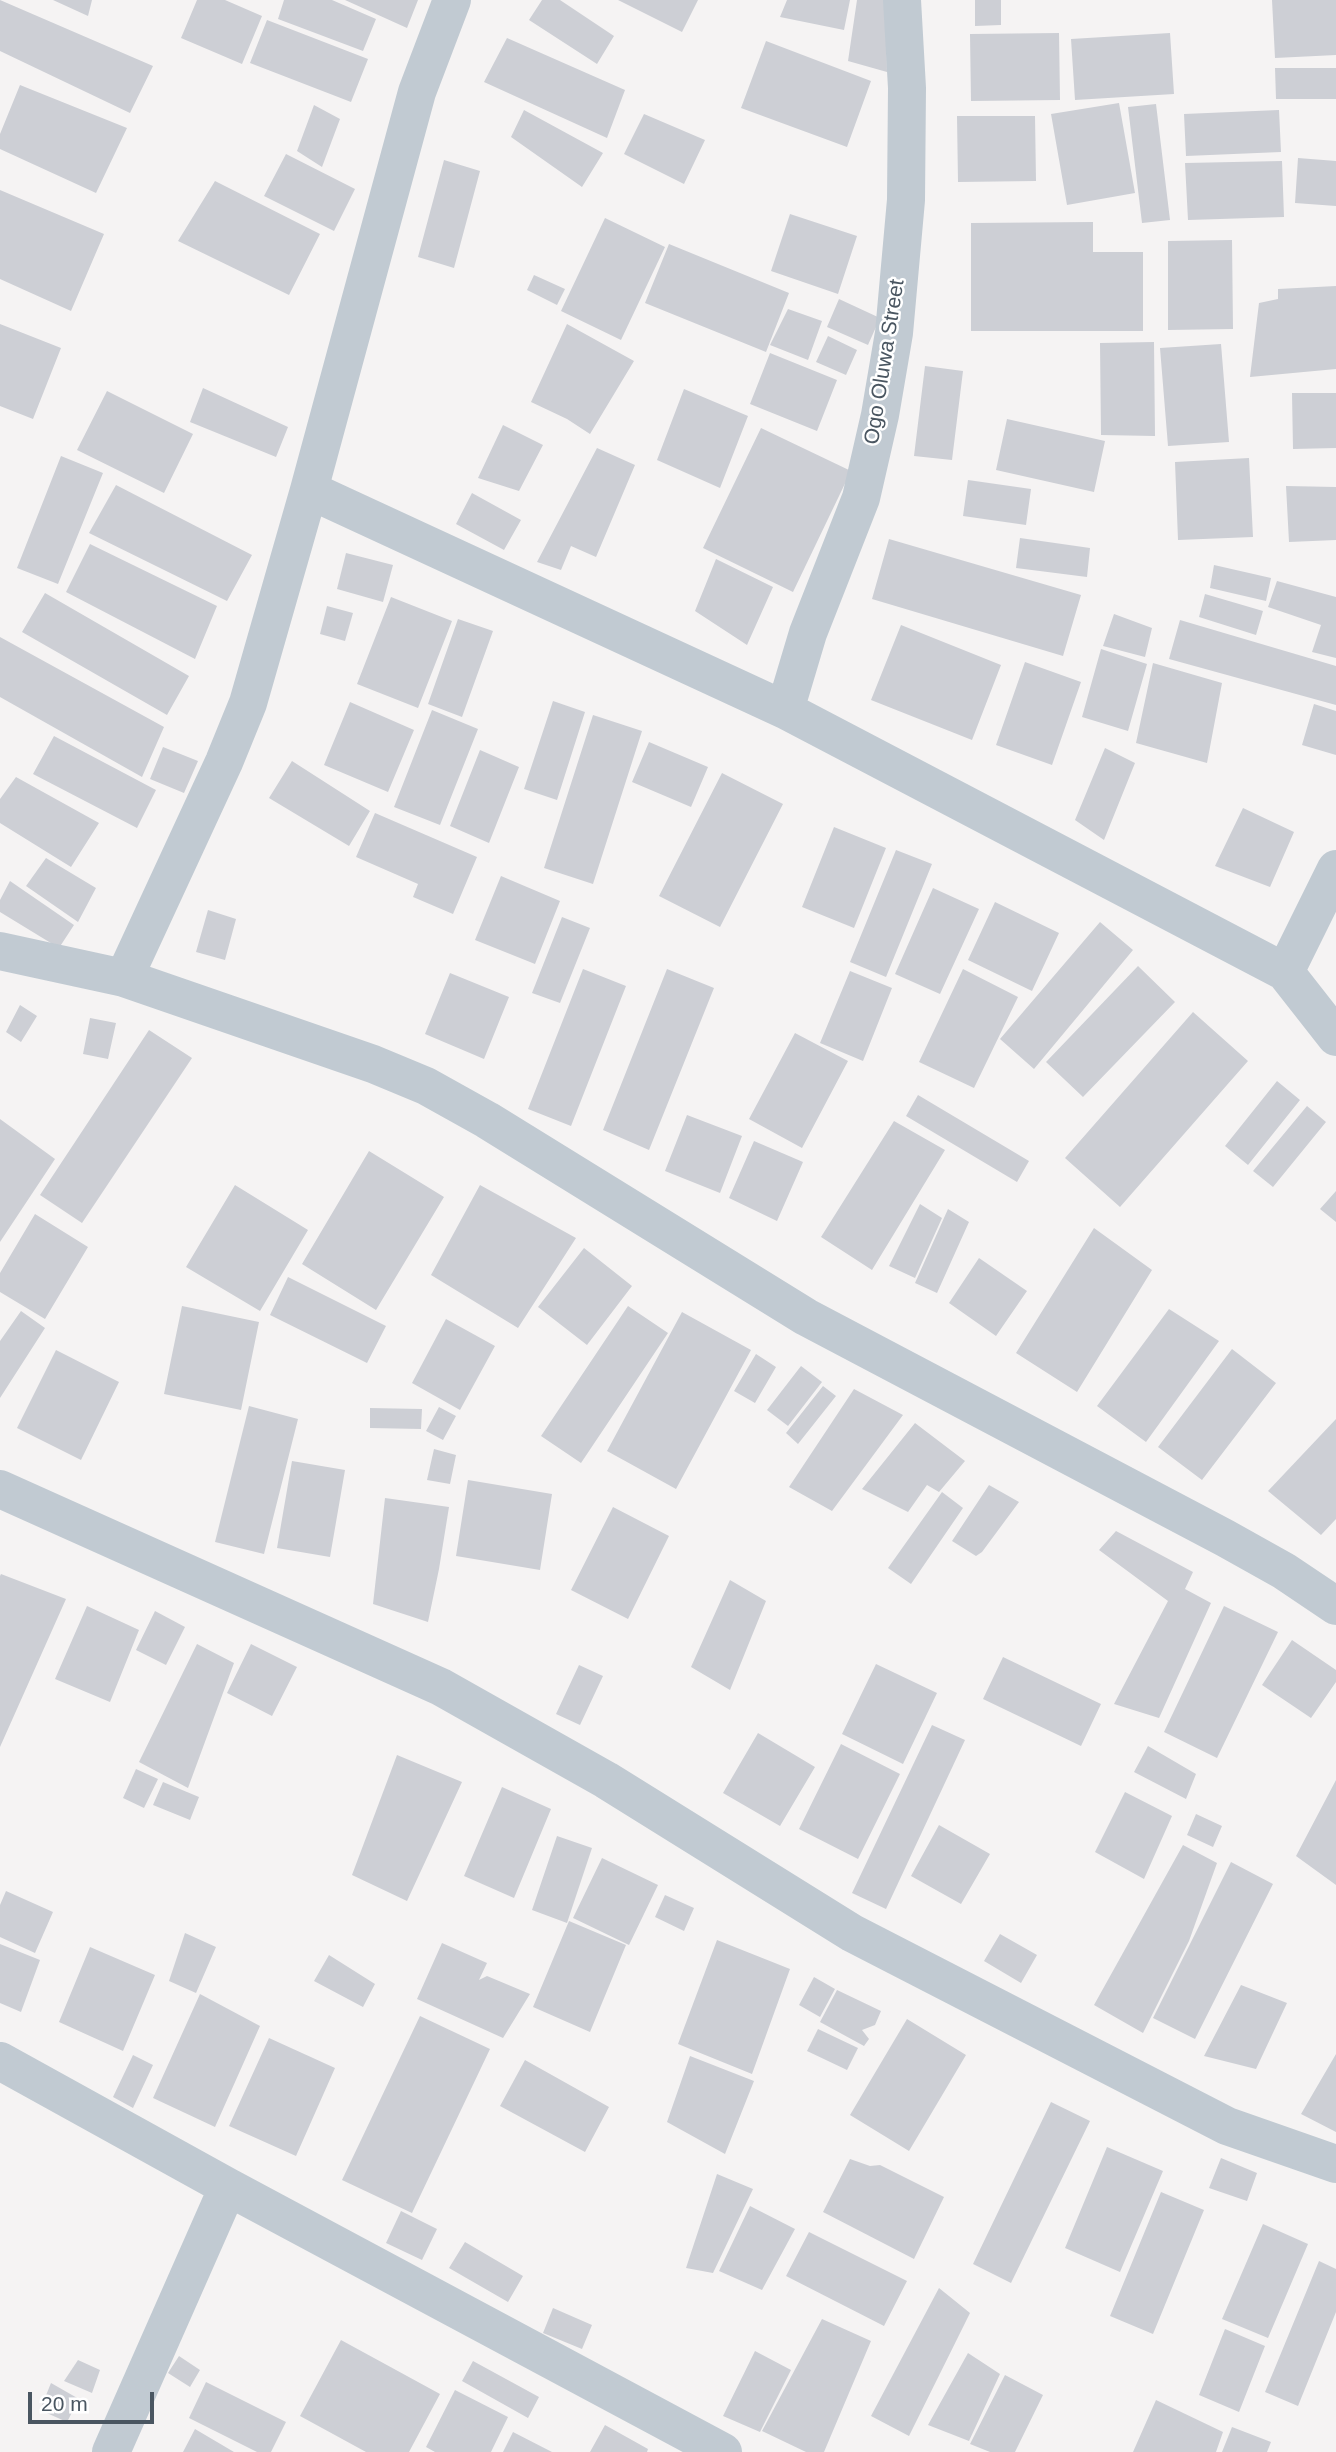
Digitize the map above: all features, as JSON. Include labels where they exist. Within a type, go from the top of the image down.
[{"type":"street","points":[[124,978],[219,774],[248,703],[309,490],[416,92],[452,0]]},
{"type":"street","name":"Ogo Oluwa Street","points":[[785,710],[808,633],[861,498],[880,415],[894,333],[906,200],[907,88],[902,0]]},
{"type":"street","points":[[309,490],[785,710],[1284,972],[1336,1037]]},
{"type":"street","points":[[1284,972],[1336,869]]},
{"type":"street","points":[[0,951],[124,978],[373,1064],[426,1086],[806,1317],[1225,1538],[1284,1571],[1336,1606]]},
{"type":"street","points":[[0,1489],[441,1687],[606,1780],[852,1934],[1227,2126],[1336,2164]]},
{"type":"street","points":[[0,2061],[706,2448]]},
{"type":"street","points":[[111,2452],[228,2187]]},
{"type":"building","points":[[0,0],[153,66],[130,113],[0,51]]},
{"type":"building","points":[[53,0],[92,0],[88,16]]},
{"type":"building","points":[[197,0],[225,0],[262,16],[242,64],[181,38]]},
{"type":"building","points":[[284,0],[332,0],[376,19],[363,51],[278,19]]},
{"type":"building","points":[[345,0],[418,0],[407,28]]},
{"type":"building","points":[[542,0],[560,0],[614,36],[597,64],[529,20]]},
{"type":"building","points":[[618,0],[698,0],[682,32]]},
{"type":"building","points":[[787,0],[850,0],[844,30],[780,17]]},
{"type":"building","points":[[857,0],[886,0],[887,72],[848,61]]},
{"type":"building","points":[[975,0],[1001,0],[1001,25],[975,26]]},
{"type":"building","points":[[1272,0],[1336,0],[1336,55],[1275,58]]},
{"type":"building","points":[[267,20],[368,59],[351,102],[250,63]]},
{"type":"building","points":[[1059,33],[1060,100],[971,101],[970,34]]},
{"type":"building","points":[[1170,33],[1174,94],[1075,100],[1071,39]]},
{"type":"building","points":[[507,38],[625,90],[607,138],[484,82]]},
{"type":"building","points":[[766,41],[871,81],[847,147],[741,108]]},
{"type":"building","points":[[1275,68],[1336,68],[1336,99],[1276,99]]},
{"type":"building","points":[[20,85],[127,128],[96,193],[0,149],[0,134]]},
{"type":"building","points":[[1119,103],[1135,193],[1067,205],[1051,114]]},
{"type":"building","points":[[1156,104],[1170,220],[1142,223],[1128,107]]},
{"type":"building","points":[[314,105],[340,119],[322,167],[297,151]]},
{"type":"building","points":[[524,110],[603,153],[582,187],[511,137]]},
{"type":"building","points":[[1279,110],[1281,152],[1186,156],[1184,114]]},
{"type":"building","points":[[644,114],[705,140],[684,184],[624,154]]},
{"type":"building","points":[[957,116],[1035,116],[1036,181],[958,182]]},
{"type":"building","points":[[286,154],[355,189],[334,231],[264,196]]},
{"type":"building","points":[[1298,158],[1336,161],[1336,206],[1295,203]]},
{"type":"building","points":[[444,160],[480,171],[454,268],[418,257]]},
{"type":"building","points":[[1282,161],[1284,217],[1188,220],[1185,163]]},
{"type":"building","points":[[215,181],[320,234],[289,295],[178,241]]},
{"type":"building","points":[[0,190],[104,234],[71,311],[0,279]]},
{"type":"building","points":[[790,214],[857,236],[838,294],[771,271]]},
{"type":"building","points":[[605,218],[665,247],[621,340],[561,311]]},
{"type":"building","points":[[1093,222],[1093,252],[1143,252],[1143,331],[971,331],[971,223]]},
{"type":"building","points":[[1232,240],[1233,329],[1168,330],[1168,241]]},
{"type":"building","points":[[669,244],[789,293],[766,352],[645,303]]},
{"type":"building","points":[[534,275],[565,289],[557,305],[527,290]]},
{"type":"building","points":[[1336,286],[1336,369],[1250,377],[1259,303],[1278,299],[1278,289]]},
{"type":"building","points":[[839,299],[880,318],[868,345],[827,327]]},
{"type":"building","points":[[788,309],[822,321],[808,360],[770,345]]},
{"type":"building","points":[[0,324],[61,348],[33,419],[0,406]]},
{"type":"building","points":[[567,324],[634,361],[590,434],[567,419],[531,402]]},
{"type":"building","points":[[828,336],[857,350],[846,375],[816,362]]},
{"type":"building","points":[[1154,342],[1155,436],[1101,435],[1100,343]]},
{"type":"building","points":[[1221,344],[1229,442],[1168,446],[1160,348]]},
{"type":"building","points":[[770,353],[837,380],[817,431],[750,404]]},
{"type":"building","points":[[925,366],[963,371],[952,460],[914,456]]},
{"type":"building","points":[[203,388],[288,427],[276,457],[190,422]]},
{"type":"building","points":[[684,389],[748,416],[720,488],[657,460]]},
{"type":"building","points":[[107,391],[193,434],[164,493],[77,450]]},
{"type":"building","points":[[1292,393],[1336,393],[1336,448],[1293,449]]},
{"type":"building","points":[[1007,419],[1105,441],[1094,492],[996,470]]},
{"type":"building","points":[[503,425],[543,445],[519,491],[478,478]]},
{"type":"building","points":[[761,428],[851,471],[793,592],[703,548]]},
{"type":"building","points":[[597,448],[635,465],[596,557],[571,546],[561,570],[537,562]]},
{"type":"building","points":[[61,456],[103,473],[58,584],[17,568]]},
{"type":"building","points":[[1249,458],[1253,537],[1178,540],[1175,462]]},
{"type":"building","points":[[968,480],[1031,489],[1026,525],[963,516]]},
{"type":"building","points":[[116,485],[252,555],[227,601],[89,533]]},
{"type":"building","points":[[1286,486],[1336,487],[1336,540],[1289,542]]},
{"type":"building","points":[[472,493],[521,520],[504,550],[456,524]]},
{"type":"building","points":[[1020,538],[1090,548],[1087,577],[1016,568]]},
{"type":"building","points":[[889,539],[1081,595],[1063,656],[872,599]]},
{"type":"building","points":[[90,544],[217,606],[195,659],[66,592]]},
{"type":"building","points":[[346,553],[393,565],[383,602],[337,589]]},
{"type":"building","points":[[716,559],[773,587],[747,645],[695,611]]},
{"type":"building","points":[[1214,565],[1271,578],[1266,601],[1210,588]]},
{"type":"building","points":[[1277,581],[1336,597],[1336,658],[1312,652],[1321,625],[1268,607]]},
{"type":"building","points":[[45,593],[189,676],[167,715],[22,632]]},
{"type":"building","points":[[1205,594],[1263,611],[1256,635],[1199,617]]},
{"type":"building","points":[[391,597],[452,621],[418,708],[357,684]]},
{"type":"building","points":[[327,606],[353,613],[345,641],[320,634]]},
{"type":"building","points":[[1114,614],[1152,628],[1145,657],[1103,646]]},
{"type":"building","points":[[458,619],[493,631],[462,717],[428,704]]},
{"type":"building","points":[[1180,620],[1336,666],[1336,705],[1169,659]]},
{"type":"building","points":[[901,625],[1001,665],[972,740],[871,700]]},
{"type":"building","points":[[0,637],[164,727],[142,777],[0,697]]},
{"type":"building","points":[[1101,649],[1147,664],[1128,731],[1082,717]]},
{"type":"building","points":[[1025,662],[1081,682],[1052,765],[996,745]]},
{"type":"building","points":[[1153,663],[1222,683],[1207,763],[1136,743]]},
{"type":"building","points":[[553,701],[585,712],[557,800],[524,789]]},
{"type":"building","points":[[350,702],[414,730],[388,792],[324,765]]},
{"type":"building","points":[[1314,704],[1336,711],[1336,755],[1302,745]]},
{"type":"building","points":[[432,710],[478,729],[440,825],[394,807]]},
{"type":"building","points":[[593,715],[642,731],[593,884],[544,868]]},
{"type":"building","points":[[54,736],[156,790],[137,828],[33,774]]},
{"type":"building","points":[[649,742],[708,767],[691,807],[632,782]]},
{"type":"building","points":[[163,747],[198,761],[184,793],[150,779]]},
{"type":"building","points":[[1105,748],[1135,763],[1104,840],[1075,820]]},
{"type":"building","points":[[480,750],[519,767],[489,843],[450,826]]},
{"type":"building","points":[[292,761],[370,811],[349,846],[269,798]]},
{"type":"building","points":[[722,773],[783,804],[720,927],[659,896]]},
{"type":"building","points":[[16,777],[99,823],[71,867],[0,823],[0,799]]},
{"type":"building","points":[[1243,808],[1294,832],[1270,887],[1215,866]]},
{"type":"building","points":[[375,813],[477,857],[453,914],[413,897],[418,884],[356,857]]},
{"type":"building","points":[[834,827],[886,848],[854,928],[802,907]]},
{"type":"building","points":[[896,850],[932,864],[886,977],[850,962]]},
{"type":"building","points":[[46,858],[96,888],[78,922],[26,886]]},
{"type":"building","points":[[501,876],[560,901],[535,964],[475,940]]},
{"type":"building","points":[[10,881],[74,925],[59,948],[0,912],[0,900]]},
{"type":"building","points":[[933,888],[979,909],[940,994],[895,974]]},
{"type":"building","points":[[995,902],[1059,933],[1032,991],[968,960]]},
{"type":"building","points":[[208,910],[236,919],[225,960],[196,952]]},
{"type":"building","points":[[562,917],[590,928],[560,1003],[532,993]]},
{"type":"building","points":[[1100,922],[1133,950],[1034,1069],[1000,1039]]},
{"type":"building","points":[[1138,966],[1175,1002],[1083,1097],[1046,1062]]},
{"type":"building","points":[[583,969],[626,986],[571,1126],[528,1109]]},
{"type":"building","points":[[667,969],[714,988],[649,1150],[603,1130]]},
{"type":"building","points":[[963,969],[1018,997],[974,1088],[919,1062]]},
{"type":"building","points":[[850,971],[892,988],[863,1061],[820,1043]]},
{"type":"building","points":[[450,973],[509,997],[484,1059],[425,1034]]},
{"type":"building","points":[[20,1005],[37,1016],[21,1042],[6,1032]]},
{"type":"building","points":[[1193,1012],[1248,1061],[1120,1207],[1065,1158]]},
{"type":"building","points":[[90,1018],[116,1023],[108,1059],[83,1054]]},
{"type":"building","points":[[149,1030],[192,1058],[82,1223],[40,1195]]},
{"type":"building","points":[[795,1033],[848,1061],[802,1148],[749,1119]]},
{"type":"building","points":[[1277,1081],[1300,1100],[1248,1165],[1225,1146]]},
{"type":"building","points":[[918,1095],[1029,1161],[1017,1182],[906,1116]]},
{"type":"building","points":[[1307,1106],[1326,1122],[1273,1187],[1253,1171]]},
{"type":"building","points":[[687,1115],[742,1136],[720,1193],[665,1171]]},
{"type":"building","points":[[0,1119],[55,1159],[0,1242]]},
{"type":"building","points":[[894,1121],[945,1150],[872,1270],[821,1237]]},
{"type":"building","points":[[754,1141],[803,1162],[777,1221],[729,1198]]},
{"type":"building","points":[[369,1151],[444,1197],[376,1310],[302,1264]]},
{"type":"building","points":[[235,1185],[308,1230],[260,1311],[186,1267]]},
{"type":"building","points":[[480,1185],[576,1238],[518,1328],[431,1275]]},
{"type":"building","points":[[1336,1191],[1336,1222],[1320,1209]]},
{"type":"building","points":[[920,1204],[942,1218],[915,1278],[889,1266]]},
{"type":"building","points":[[948,1209],[969,1222],[937,1293],[915,1283]]},
{"type":"building","points":[[35,1214],[88,1247],[45,1319],[0,1292],[0,1273]]},
{"type":"building","points":[[1094,1228],[1152,1270],[1077,1392],[1016,1353]]},
{"type":"building","points":[[584,1248],[632,1286],[587,1345],[538,1307]]},
{"type":"building","points":[[979,1258],[1027,1291],[996,1336],[949,1303]]},
{"type":"building","points":[[288,1277],[386,1326],[367,1363],[270,1315]]},
{"type":"building","points":[[182,1306],[259,1322],[241,1410],[164,1394]]},
{"type":"building","points":[[628,1306],[668,1333],[581,1463],[541,1436]]},
{"type":"building","points":[[1169,1309],[1219,1341],[1146,1442],[1097,1406]]},
{"type":"building","points":[[21,1311],[45,1328],[0,1398],[0,1341]]},
{"type":"building","points":[[682,1312],[751,1350],[676,1489],[607,1451]]},
{"type":"building","points":[[446,1319],[495,1346],[460,1410],[412,1383]]},
{"type":"building","points":[[1232,1349],[1276,1383],[1202,1480],[1158,1447]]},
{"type":"building","points":[[56,1350],[119,1382],[81,1460],[17,1428]]},
{"type":"building","points":[[756,1354],[776,1367],[755,1403],[734,1391]]},
{"type":"building","points":[[801,1366],[822,1382],[788,1426],[767,1410]]},
{"type":"building","points":[[823,1386],[836,1396],[798,1444],[786,1433]]},
{"type":"building","points":[[854,1389],[903,1415],[832,1511],[789,1487]]},
{"type":"building","points":[[249,1406],[298,1419],[264,1554],[215,1542]]},
{"type":"building","points":[[439,1407],[456,1416],[443,1440],[426,1431]]},
{"type":"building","points":[[370,1408],[422,1409],[421,1429],[370,1428]]},
{"type":"building","points":[[1336,1419],[1336,1519],[1321,1535],[1268,1491]]},
{"type":"building","points":[[915,1423],[965,1461],[939,1492],[927,1485],[908,1512],[862,1489]]},
{"type":"building","points":[[434,1449],[456,1455],[450,1484],[427,1480]]},
{"type":"building","points":[[292,1461],[345,1470],[330,1557],[277,1548]]},
{"type":"building","points":[[468,1480],[552,1494],[540,1570],[456,1556]]},
{"type":"building","points":[[989,1485],[1019,1502],[982,1552],[976,1556],[952,1541]]},
{"type":"building","points":[[942,1492],[963,1508],[911,1584],[888,1568]]},
{"type":"building","points":[[385,1498],[449,1507],[428,1622],[373,1604]]},
{"type":"building","points":[[613,1507],[669,1536],[628,1619],[571,1590]]},
{"type":"building","points":[[1116,1531],[1193,1572],[1185,1589],[1211,1603],[1159,1718],[1114,1704],[1168,1601],[1099,1550]]},
{"type":"building","points":[[1,1574],[66,1599],[0,1747],[0,1576]]},
{"type":"building","points":[[730,1580],[766,1601],[730,1690],[691,1667]]},
{"type":"building","points":[[87,1606],[139,1630],[110,1702],[55,1679]]},
{"type":"building","points":[[1224,1606],[1278,1632],[1217,1758],[1164,1732]]},
{"type":"building","points":[[155,1611],[185,1627],[166,1665],[136,1650]]},
{"type":"building","points":[[1292,1640],[1336,1670],[1336,1682],[1311,1718],[1262,1685]]},
{"type":"building","points":[[197,1644],[234,1663],[188,1788],[139,1762]]},
{"type":"building","points":[[251,1644],[297,1667],[272,1716],[227,1693]]},
{"type":"building","points":[[1003,1657],[1101,1704],[1081,1746],[983,1699]]},
{"type":"building","points":[[876,1664],[937,1693],[903,1764],[842,1734]]},
{"type":"building","points":[[579,1665],[603,1676],[580,1725],[556,1714]]},
{"type":"building","points":[[932,1725],[965,1740],[886,1909],[852,1893]]},
{"type":"building","points":[[758,1733],[815,1767],[780,1826],[723,1793]]},
{"type":"building","points":[[841,1744],[900,1774],[858,1859],[799,1829]]},
{"type":"building","points":[[1148,1746],[1196,1774],[1186,1799],[1134,1772]]},
{"type":"building","points":[[397,1755],[462,1782],[407,1901],[352,1875]]},
{"type":"building","points":[[136,1769],[158,1779],[144,1808],[123,1798]]},
{"type":"building","points":[[1336,1780],[1336,1885],[1296,1856]]},
{"type":"building","points":[[163,1782],[199,1797],[190,1820],[153,1805]]},
{"type":"building","points":[[502,1787],[551,1809],[514,1898],[464,1876]]},
{"type":"building","points":[[1125,1792],[1172,1816],[1144,1879],[1095,1852]]},
{"type":"building","points":[[1196,1814],[1222,1826],[1213,1847],[1187,1835]]},
{"type":"building","points":[[939,1825],[990,1854],[961,1904],[911,1876]]},
{"type":"building","points":[[557,1836],[592,1848],[567,1923],[532,1910]]},
{"type":"building","points":[[1183,1845],[1217,1863],[1189,1941],[1143,2033],[1094,2005]]},
{"type":"building","points":[[602,1858],[658,1885],[629,1945],[573,1918]]},
{"type":"building","points":[[1231,1862],[1273,1884],[1195,2039],[1153,2018]]},
{"type":"building","points":[[6,1891],[53,1912],[35,1953],[0,1937],[0,1905]]},
{"type":"building","points":[[665,1895],[694,1908],[684,1931],[655,1917]]},
{"type":"building","points":[[569,1921],[626,1945],[590,2032],[533,2007]]},
{"type":"building","points":[[185,1933],[216,1947],[196,1993],[169,1981]]},
{"type":"building","points":[[1000,1934],[1037,1955],[1021,1983],[984,1961]]},
{"type":"building","points":[[717,1940],[790,1969],[752,2074],[678,2044]]},
{"type":"building","points":[[442,1943],[487,1963],[479,1980],[487,1976],[530,1994],[503,2038],[417,1999]]},
{"type":"building","points":[[0,1944],[40,1960],[21,2012],[0,2003]]},
{"type":"building","points":[[90,1947],[155,1975],[123,2051],[59,2022]]},
{"type":"building","points":[[329,1955],[375,1984],[363,2007],[314,1981]]},
{"type":"building","points":[[814,1977],[835,1989],[820,2017],[799,2005]]},
{"type":"building","points":[[1241,1985],[1287,2003],[1256,2069],[1204,2056]]},
{"type":"building","points":[[837,1990],[881,2011],[875,2025],[862,2030],[869,2039],[864,2046],[820,2022]]},
{"type":"building","points":[[200,1994],[260,2026],[215,2127],[153,2098]]},
{"type":"building","points":[[420,2016],[490,2049],[412,2213],[342,2180]]},
{"type":"building","points":[[907,2019],[966,2055],[909,2151],[850,2115]]},
{"type":"building","points":[[818,2029],[858,2048],[847,2070],[807,2051]]},
{"type":"building","points":[[269,2038],[335,2068],[296,2156],[229,2126]]},
{"type":"building","points":[[1336,2054],[1336,2132],[1301,2114]]},
{"type":"building","points":[[133,2055],[153,2065],[133,2108],[113,2097]]},
{"type":"building","points":[[690,2056],[754,2081],[725,2154],[667,2122]]},
{"type":"building","points":[[525,2060],[609,2107],[585,2152],[500,2106]]},
{"type":"building","points":[[1051,2102],[1090,2121],[1011,2283],[973,2264]]},
{"type":"building","points":[[1107,2147],[1163,2171],[1120,2272],[1065,2248]]},
{"type":"building","points":[[1221,2158],[1257,2173],[1247,2201],[1209,2188]]},
{"type":"building","points":[[850,2159],[870,2166],[880,2165],[944,2197],[914,2259],[823,2212]]},
{"type":"building","points":[[717,2174],[753,2189],[713,2273],[686,2268]]},
{"type":"building","points":[[1161,2192],[1204,2210],[1153,2334],[1110,2316]]},
{"type":"building","points":[[750,2206],[795,2229],[762,2290],[719,2271]]},
{"type":"building","points":[[401,2211],[437,2229],[422,2260],[386,2243]]},
{"type":"building","points":[[1263,2224],[1308,2244],[1268,2338],[1222,2319]]},
{"type":"building","points":[[809,2232],[907,2281],[884,2326],[786,2276]]},
{"type":"building","points":[[465,2242],[523,2276],[508,2302],[449,2268]]},
{"type":"building","points":[[1319,2261],[1336,2269],[1336,2312],[1298,2406],[1265,2392]]},
{"type":"building","points":[[939,2288],[970,2313],[909,2436],[871,2416]]},
{"type":"building","points":[[553,2308],[592,2325],[582,2349],[543,2333]]},
{"type":"building","points":[[822,2319],[871,2341],[824,2452],[806,2452],[762,2431]]},
{"type":"building","points":[[1225,2329],[1265,2346],[1239,2412],[1199,2395]]},
{"type":"building","points":[[341,2340],[440,2394],[409,2452],[366,2452],[300,2416]]},
{"type":"building","points":[[755,2351],[791,2370],[760,2432],[723,2416]]},
{"type":"building","points":[[968,2353],[1000,2374],[969,2441],[928,2425]]},
{"type":"building","points":[[179,2356],[200,2370],[190,2387],[168,2373]]},
{"type":"building","points":[[78,2360],[100,2370],[92,2393],[64,2381]]},
{"type":"building","points":[[473,2361],[539,2397],[528,2418],[462,2381]]},
{"type":"building","points":[[1005,2375],[1043,2395],[1015,2452],[990,2452],[970,2444]]},
{"type":"building","points":[[206,2382],[286,2422],[271,2452],[257,2452],[189,2418]]},
{"type":"building","points":[[51,2383],[79,2399],[67,2422],[40,2410]]},
{"type":"building","points":[[455,2390],[508,2417],[491,2452],[435,2452],[426,2447]]},
{"type":"building","points":[[1156,2400],[1223,2432],[1216,2452],[1133,2452]]},
{"type":"building","points":[[605,2425],[648,2449],[647,2452],[590,2452]]},
{"type":"building","points":[[1232,2427],[1271,2442],[1267,2452],[1222,2452]]},
{"type":"building","points":[[195,2429],[234,2452],[183,2452]]},
{"type":"building","points":[[513,2432],[552,2452],[503,2452]]}]
